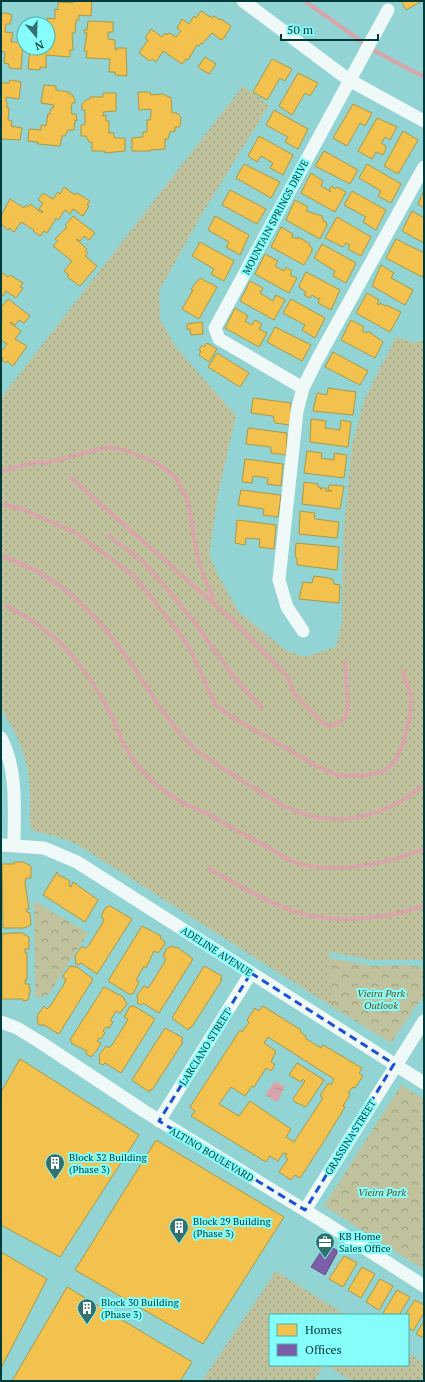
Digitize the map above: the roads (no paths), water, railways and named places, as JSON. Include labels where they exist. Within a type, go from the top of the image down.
[{"type":"street","points":[[243,1],[349,80],[424,121]]},
{"type":"street","name":"MOUNTAIN SPRINGS DRIVE","points":[[304,388],[219,339],[215,328],[388,10]]},
{"type":"street","points":[[303,631],[287,607],[279,580],[297,411],[304,388],[317,360],[424,167]]},
{"type":"street","points":[[1,738],[10,759],[12,772],[14,845]]},
{"type":"street","name":"ADELINE AVENUE","points":[[1,845],[44,848],[78,862],[424,1083]]},
{"type":"street","name":"LARCIANO STREET","points":[[159,1121],[251,973]]},
{"type":"street","name":"ALTINO BOULEVARD","points":[[1,1022],[17,1028],[40,1042],[159,1121],[305,1210],[424,1286]]},
{"type":"street","name":"GRASSINA STREET","points":[[305,1210],[424,1022]]},
{"type":"water","points":[[275,1081],[285,1087],[277,1102],[265,1095]]},
{"type":"waterway","points":[[305,1],[375,51],[424,77]]},
{"type":"waterway","points":[[1,471],[38,462],[46,463],[108,447],[124,450],[159,464],[176,478],[188,501],[198,560],[213,599]]},
{"type":"waterway","points":[[71,478],[228,616],[287,676],[295,695],[328,726],[335,725],[345,718],[348,707],[345,662]]},
{"type":"waterway","points":[[1,504],[22,509],[76,533],[133,575],[189,647],[215,704],[227,714],[322,769],[342,776],[366,775],[384,771],[396,760],[404,740],[410,716],[411,696],[403,672]]},
{"type":"waterway","points":[[109,536],[145,563],[192,619],[237,681],[262,708]]},
{"type":"waterway","points":[[1,556],[42,574],[76,599],[106,630],[167,716],[195,749],[284,806],[320,818],[338,819],[357,817],[375,813],[393,806],[424,784]]},
{"type":"waterway","points":[[7,606],[40,626],[68,650],[100,695],[110,713],[125,747],[133,760],[155,783],[178,801],[212,816],[291,861],[307,865],[323,868],[358,866],[393,859],[424,849]]},
{"type":"waterway","points":[[209,869],[279,905],[303,914],[318,917],[333,919],[364,918],[394,914],[424,906]]},
{"type":"place","name":"Block 32 Building (Phase 3)","points":[[55,1180]]},
{"type":"place","name":"Block 29 Building (Phase 3)","points":[[179,1244]]},
{"type":"place","name":"KB Home Sales Office","points":[[325,1259]]},
{"type":"place","name":"Block 30 Building (Phase 3)","points":[[87,1325]]},
{"type":"park label","name":"Vieira Park Outlook","points":[[381,998]]},
{"type":"park label","name":"Vieira Park","points":[[382,1192]]}]
